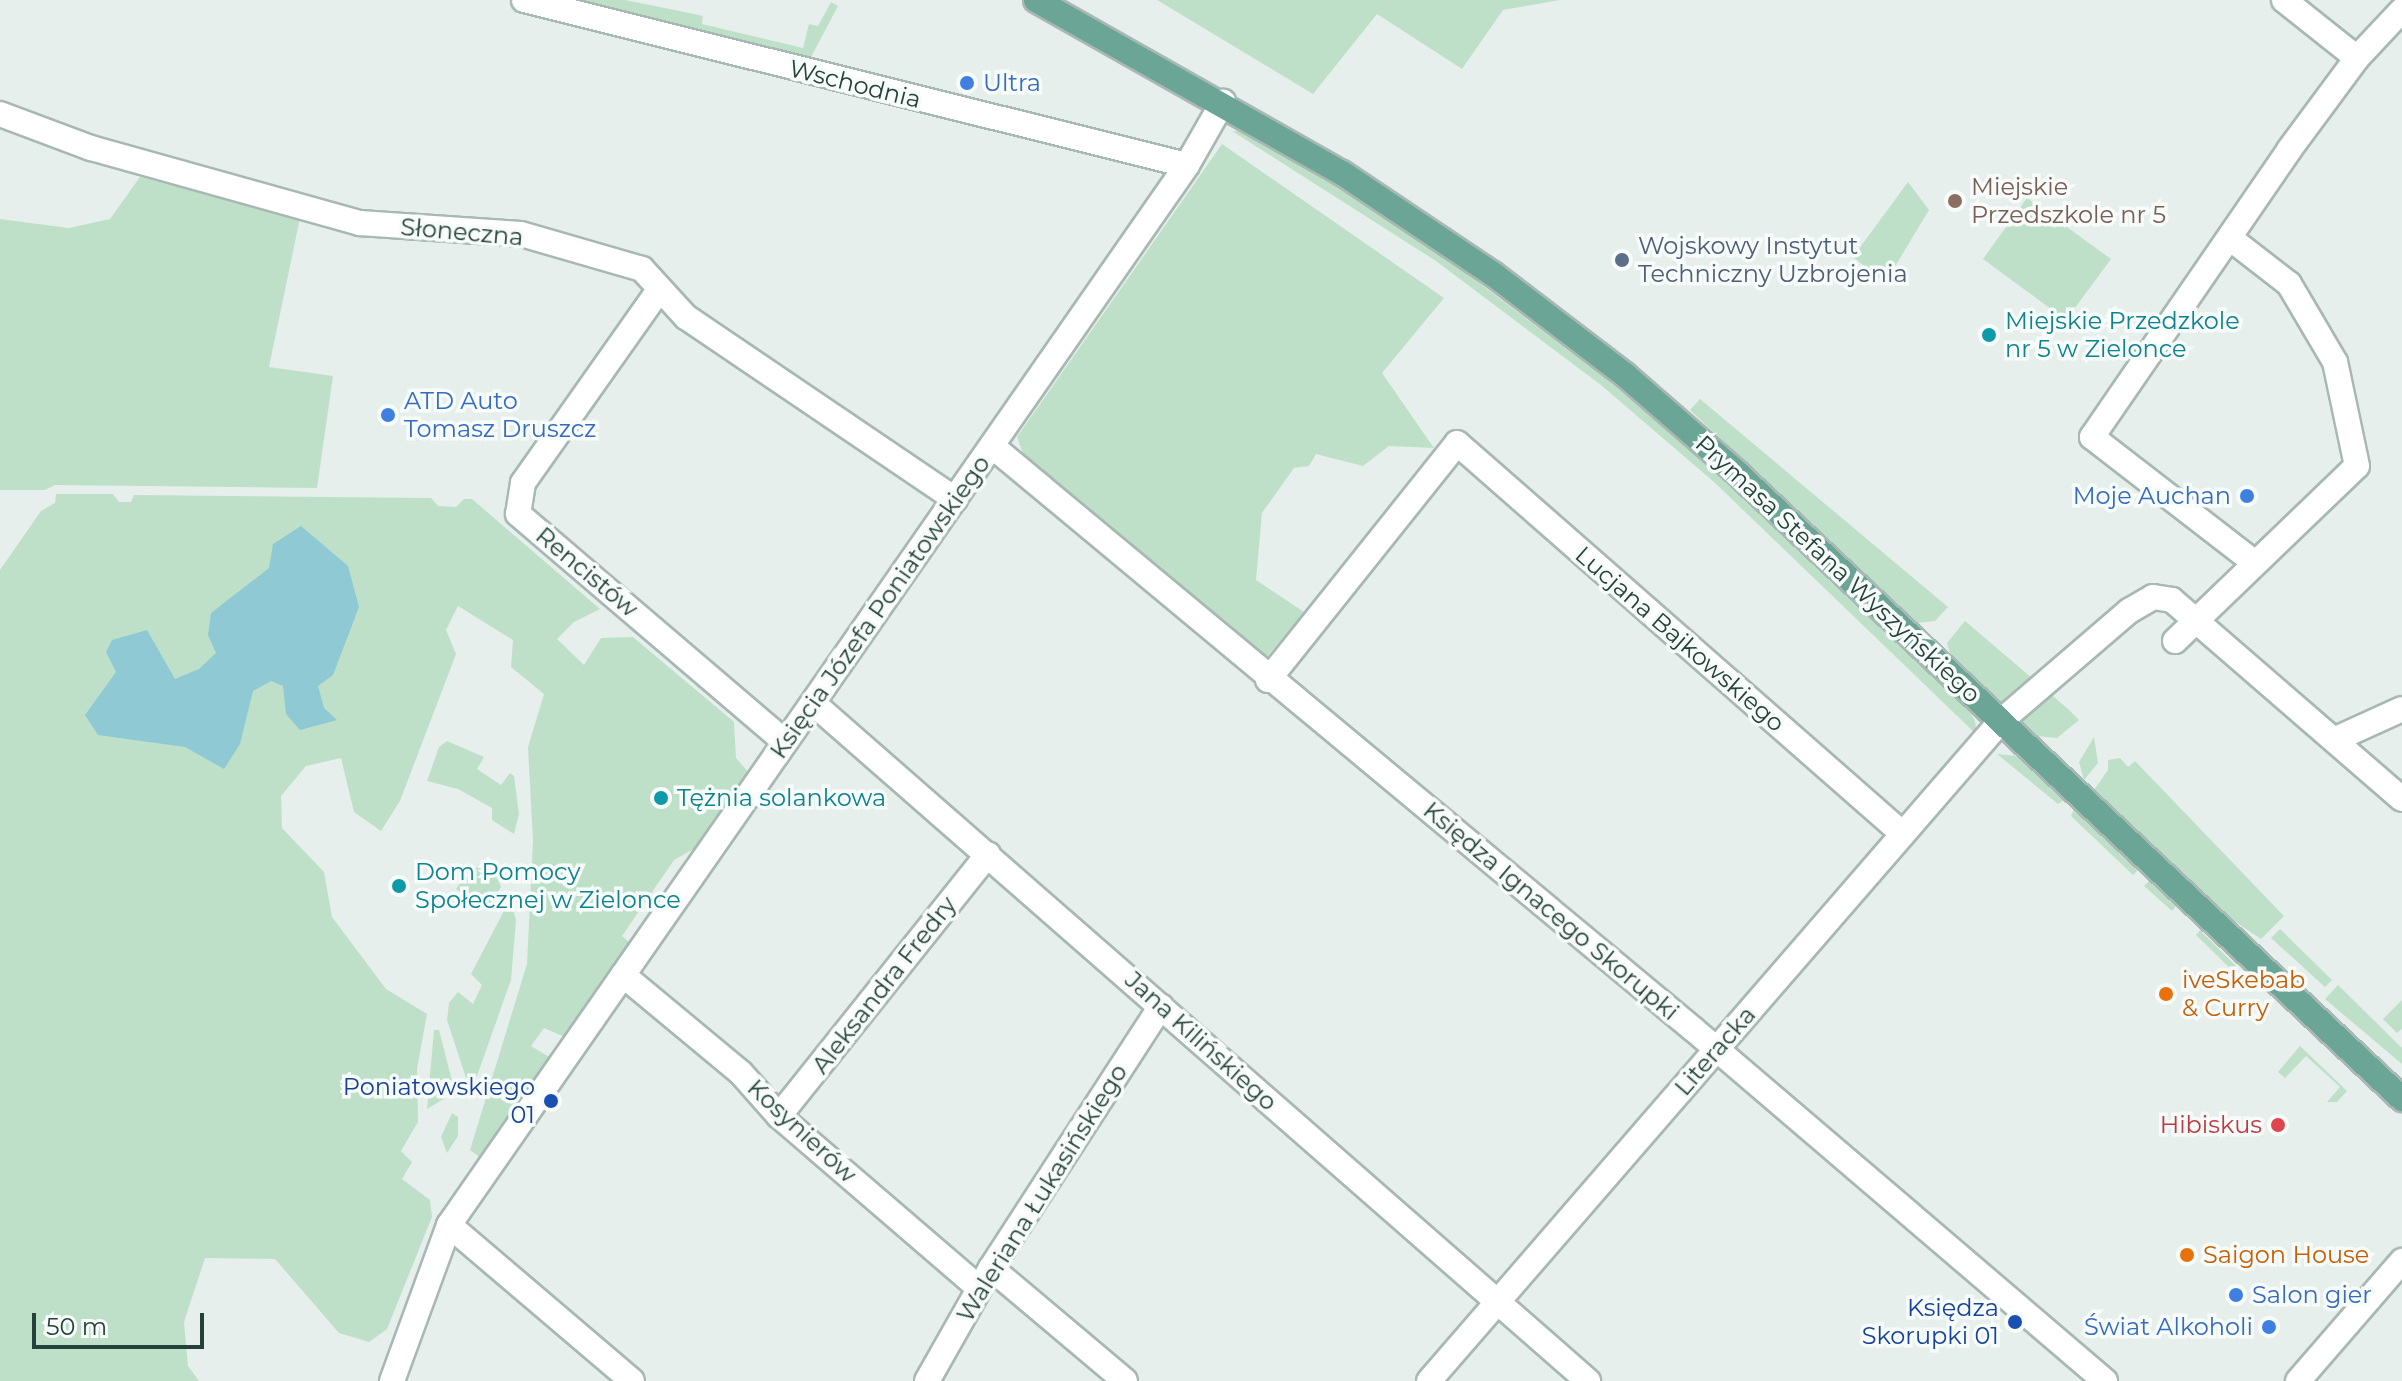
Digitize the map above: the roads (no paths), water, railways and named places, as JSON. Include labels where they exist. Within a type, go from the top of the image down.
[{"type":"main road","points":[[1036,0],[1223,102]]},
{"type":"main road","name":"Prymasa Stefana Wyszyńskiego","points":[[1223,102],[1428,229],[1625,375],[2001,721],[2402,1099]]},
{"type":"street","name":"Wschodnia","points":[[524,0],[1187,165]]},
{"type":"street","points":[[2284,0],[2357,58]]},
{"type":"street","points":[[2255,563],[2092,437],[2357,58],[2402,10]]},
{"type":"street","name":"Księcia Józefa Poniatowskiego","points":[[392,1381],[449,1225],[1187,165],[1223,102]]},
{"type":"street","name":"Słoneczna","points":[[0,114],[91,148],[360,223],[521,234],[642,269],[686,317],[955,499]]},
{"type":"street","points":[[2175,641],[2357,466],[2335,362],[2289,284],[2231,239]]},
{"type":"street","name":"Rencistów","points":[[659,290],[523,483],[518,514],[785,742]]},
{"type":"street","name":"Lucjana Bajkowskiego","points":[[1268,680],[1457,443],[1903,834]]},
{"type":"street","name":"Księdza Ignacego Skorupki","points":[[992,446],[1268,680],[1717,1049],[2105,1381]]},
{"type":"street","name":"Literacka","points":[[1429,1381],[2001,721],[2129,611],[2153,597],[2172,600],[2402,799]]},
{"type":"street","name":"Jana Kilińskiego","points":[[813,703],[1588,1381]]},
{"type":"street","points":[[2336,739],[2402,709]]},
{"type":"street","name":"Aleksandra Fredry","points":[[779,1116],[988,854]]},
{"type":"street","name":"Kosynierów","points":[[623,975],[741,1073],[779,1116],[985,1278],[1125,1381]]},
{"type":"street","name":"Waleriana Łukasińskiego","points":[[927,1381],[985,1278],[1161,1006]]},
{"type":"street","points":[[449,1225],[632,1381]]},
{"type":"street","points":[[2298,1381],[2402,1261]]},
{"type":"water","points":[[301,526],[348,566],[359,607],[333,675],[318,686],[324,708],[337,720],[300,730],[286,714],[283,686],[271,681],[253,691],[240,744],[224,769],[185,747],[98,735],[85,715],[116,672],[106,652],[112,640],[147,630],[175,679],[199,669],[216,653],[208,635],[211,613],[269,568],[273,544]]},
{"type":"place","name":"Ultra","points":[[967,83]]},
{"type":"place","name":"Miejskie Przedszkole nr 5","points":[[1955,201]]},
{"type":"place","name":"Wojskowy Instytut Techniczny Uzbrojenia","points":[[1622,260]]},
{"type":"place","name":"Miejskie Przedzkole nr 5 w Zielonce","points":[[1989,335]]},
{"type":"place","name":"ATD Auto Tomasz Druszcz","points":[[388,415]]},
{"type":"place","name":"Moje Auchan","points":[[2247,496]]},
{"type":"place","name":"Tężnia solankowa","points":[[661,798]]},
{"type":"place","name":"Dom Pomocy Społecznej w Zielonce","points":[[399,886]]},
{"type":"place","name":"iveSkebab & Curry","points":[[2166,994]]},
{"type":"place","name":"Poniatowskiego 01","points":[[551,1101]]},
{"type":"place","name":"Hibiskus","points":[[2278,1125]]},
{"type":"place","name":"Saigon House","points":[[2187,1255]]},
{"type":"place","name":"Salon gier","points":[[2236,1295]]},
{"type":"place","name":"Księdza Skorupki 01","points":[[2015,1322]]},
{"type":"place","name":"Świat Alkoholi","points":[[2269,1327]]}]
